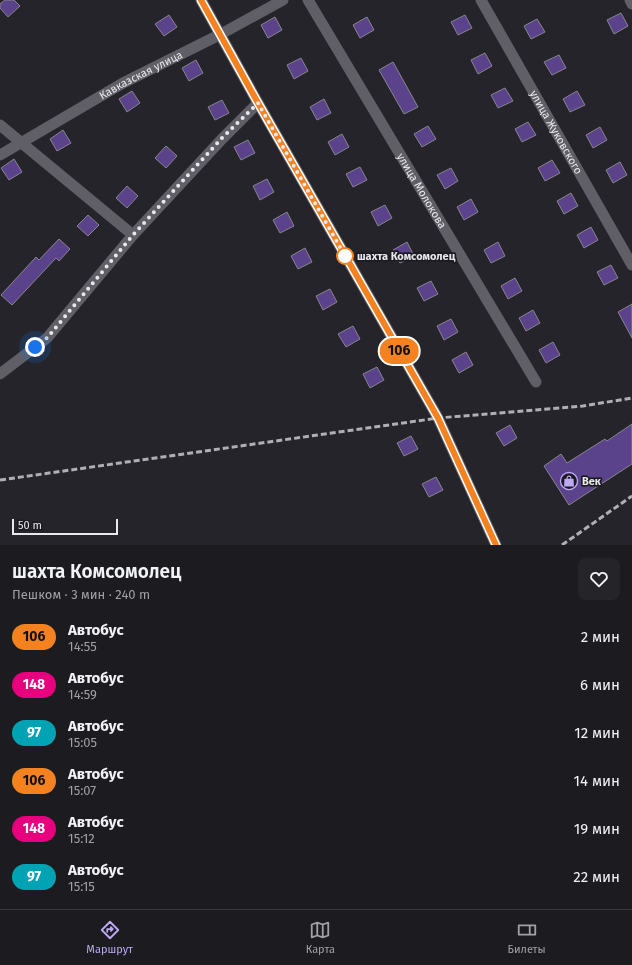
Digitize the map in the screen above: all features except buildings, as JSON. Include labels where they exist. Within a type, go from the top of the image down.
[{"type":"street","points":[[201,0],[258,103],[438,418],[496,545]]},
{"type":"street","name":"Кавказская улица","points":[[0,155],[123,83],[221,34],[283,0]]},
{"type":"street","name":"улица Молокова","points":[[308,0],[536,382]]},
{"type":"street","name":"улица Жуковского","points":[[481,0],[632,265]]},
{"type":"street","points":[[630,0],[632,4]]},
{"type":"street","points":[[0,374],[47,338],[133,235],[222,138],[258,103]]},
{"type":"street","points":[[0,125],[133,235]]},
{"type":"railway","points":[[0,480],[438,418],[583,406],[632,398]]},
{"type":"railway","points":[[562,545],[632,496]]},
{"type":"bus line","name":"106","points":[[201,0],[258,103],[438,418],[496,545]]},
{"type":"place","name":"шахта Комсомолец","points":[[345,256]]},
{"type":"place","name":"Век","points":[[569,481]]},
{"type":"route","points":[[35,347],[47,338],[133,235],[222,138],[258,103],[345,256]]}]
